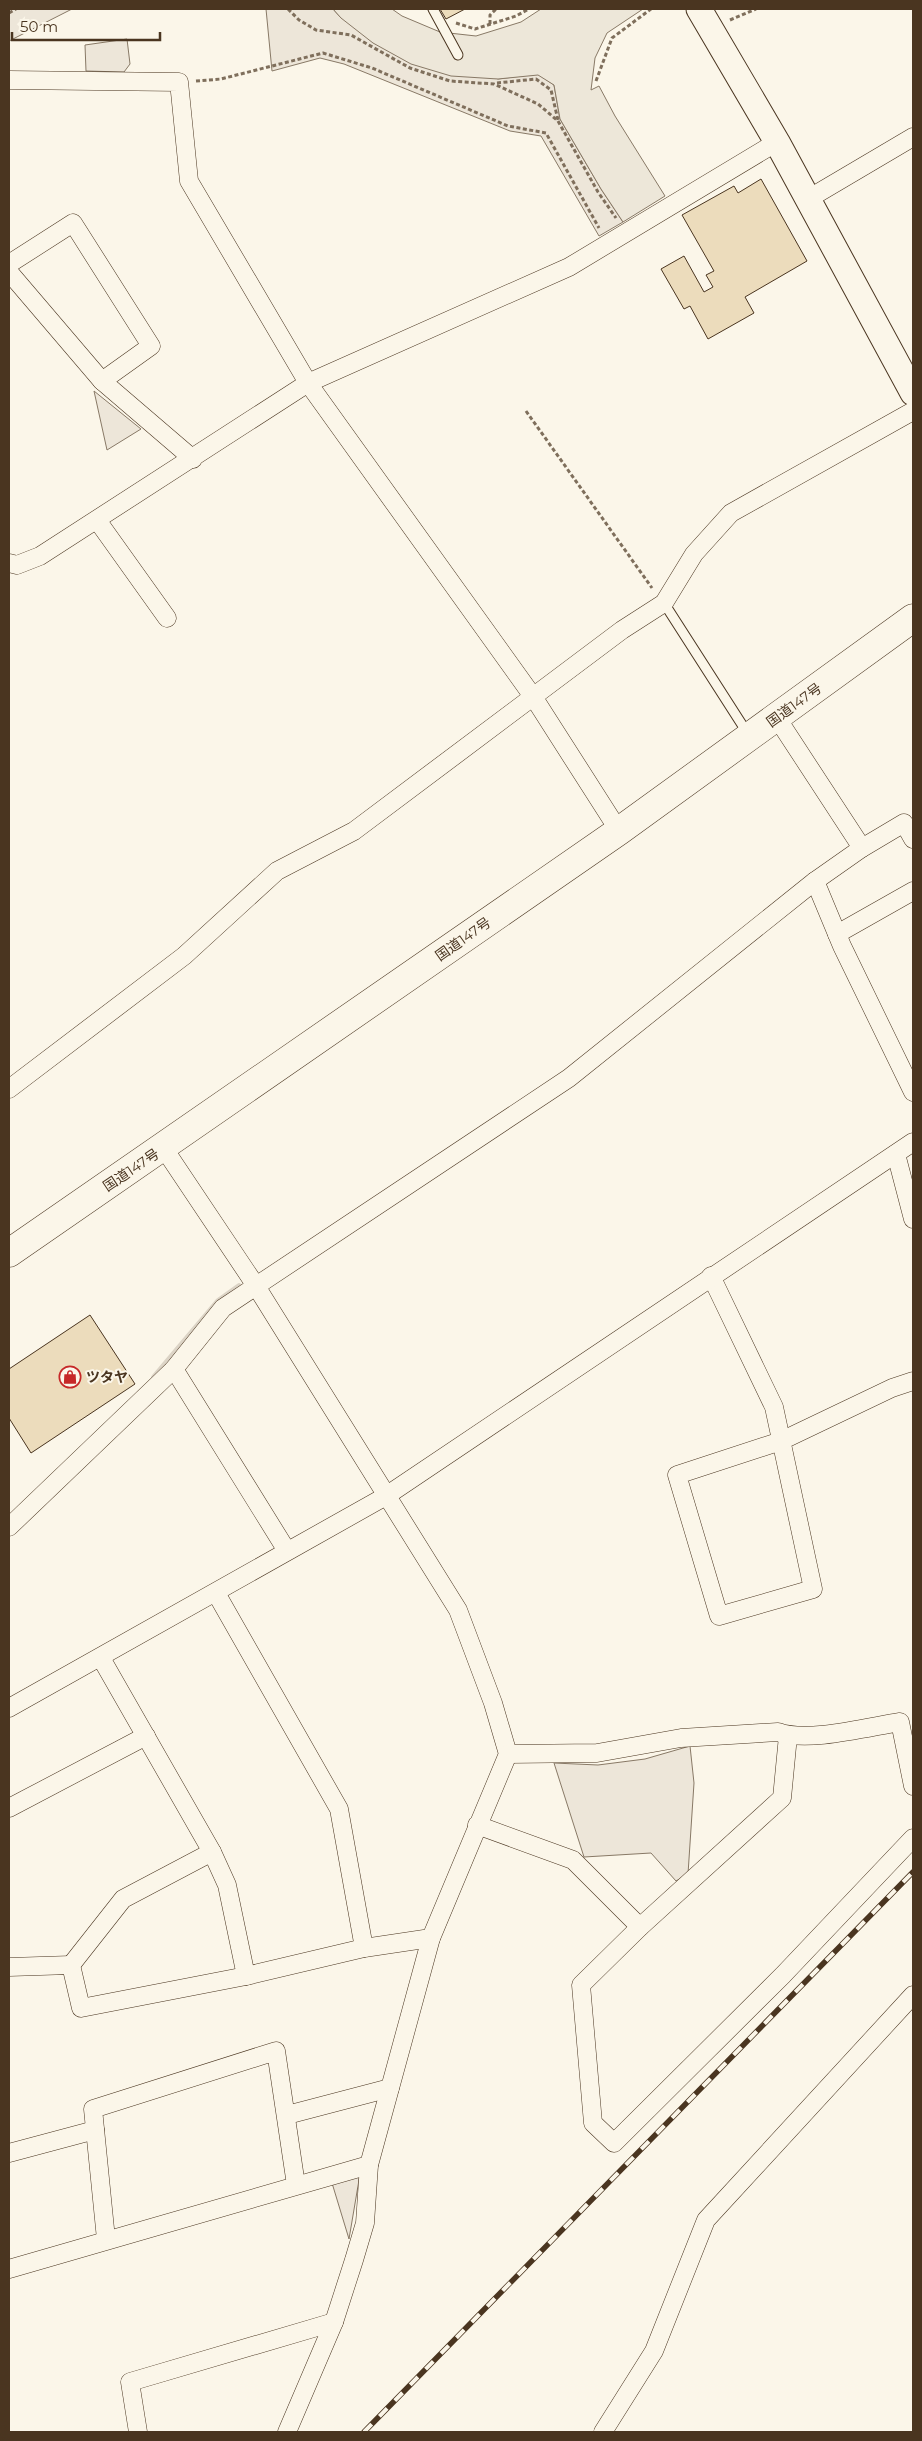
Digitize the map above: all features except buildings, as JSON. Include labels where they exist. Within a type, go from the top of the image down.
[{"type":"highway","name":"国道147号","points":[[9,1253],[619,831],[913,618]]},
{"type":"street","points":[[705,18],[777,142],[913,393]]},
{"type":"street","points":[[11,82],[179,82],[189,181],[308,383],[534,698],[619,831]]},
{"type":"street","points":[[808,199],[913,137]]},
{"type":"street","points":[[9,563],[18,565],[40,556],[308,383],[569,267],[777,142]]},
{"type":"street","points":[[9,264],[73,223],[151,346],[102,381]]},
{"type":"street","points":[[9,272],[102,381],[193,459]]},
{"type":"street","points":[[9,1089],[184,956],[277,871],[354,831],[534,698],[622,630],[664,603],[694,554],[731,513],[913,412]]},
{"type":"street","points":[[96,520],[167,618]]},
{"type":"street","points":[[777,718],[862,848]]},
{"type":"street","points":[[9,1527],[174,1369],[223,1308],[568,1078],[815,881],[862,848],[904,823],[913,839]]},
{"type":"street","points":[[815,881],[837,934],[913,1092]]},
{"type":"street","points":[[837,934],[913,891]]},
{"type":"street","points":[[9,1708],[101,1658],[386,1496],[913,1142]]},
{"type":"street","points":[[163,1147],[256,1286],[458,1610],[494,1703],[508,1754],[431,1938],[369,2165],[365,2223],[334,2322],[287,2432]]},
{"type":"street","points":[[896,1154],[913,1219]]},
{"type":"street","points":[[711,1276],[774,1407],[780,1441],[813,1589],[719,1616],[677,1475],[780,1441],[892,1388],[913,1381]]},
{"type":"street","points":[[174,1369],[287,1551]]},
{"type":"street","points":[[216,1593],[339,1810],[364,1948]]},
{"type":"street","points":[[101,1658],[212,1852],[227,1886],[246,1976]]},
{"type":"street","points":[[508,1754],[597,1753],[681,1738],[778,1732],[788,1736],[817,1735],[900,1722],[913,1786]]},
{"type":"street","points":[[9,1808],[146,1736]]},
{"type":"street","points":[[788,1736],[782,1798],[640,1927],[581,1985],[593,2123],[614,2143],[783,1975],[913,1838]]},
{"type":"street","points":[[477,1825],[573,1860],[640,1927]]},
{"type":"street","points":[[9,1967],[71,1965],[123,1899],[212,1852]]},
{"type":"street","points":[[71,1965],[81,2008],[246,1976],[364,1948],[431,1938]]},
{"type":"street","points":[[603,2432],[654,2351],[706,2220],[913,1995]]},
{"type":"street","points":[[106,2239],[93,2109],[276,2052],[287,2115],[296,2185]]},
{"type":"street","points":[[287,2115],[390,2088]]},
{"type":"street","points":[[9,2152],[95,2130]]},
{"type":"street","points":[[9,2268],[369,2165]]},
{"type":"street","points":[[138,2432],[130,2382],[334,2322]]},
{"type":"lane","points":[[433,9],[458,55]]},
{"type":"lane","points":[[664,603],[750,736]]},
{"type":"path","points":[[9,13],[16,9]]},
{"type":"path","points":[[288,9],[299,20],[316,30],[351,35],[410,68],[450,81],[494,84],[536,79],[551,90],[558,121],[598,192],[626,232]]},
{"type":"path","points":[[490,24],[490,15],[496,9]]},
{"type":"path","points":[[456,23],[475,28],[516,16],[529,9]]},
{"type":"path","points":[[596,81],[612,38],[651,9]]},
{"type":"path","points":[[705,18],[756,9]]},
{"type":"path","points":[[179,82],[221,79],[323,53],[372,68],[508,126],[546,133],[608,243]]},
{"type":"path","points":[[494,84],[538,104],[558,121]]},
{"type":"path","points":[[526,411],[599,516],[664,603]]},
{"type":"shaded area","points":[[9,9],[72,9],[9,41]]},
{"type":"shaded area","points":[[266,9],[333,9],[341,18],[498,79],[538,74],[554,85],[560,119],[601,189],[623,222],[599,236],[541,136],[510,131],[344,64],[320,58],[272,71]]},
{"type":"shaded area","points":[[333,9],[392,9],[402,16],[440,32],[476,36],[521,22],[541,9],[643,9],[607,33],[595,58],[591,90],[599,86],[615,116],[665,196],[623,222],[601,189],[560,119],[554,85],[538,75],[498,79],[451,76],[411,64],[373,43],[341,18]]},
{"type":"shaded area","points":[[127,39],[130,64],[124,72],[86,71],[85,45]]},
{"type":"shaded area","points":[[94,391],[141,429],[107,450]]},
{"type":"shaded area","points":[[690,1746],[694,1783],[688,1874],[676,1881],[651,1853],[584,1857],[554,1763],[598,1765],[645,1759]]},
{"type":"shaded area","points":[[360,2174],[349,2239],[332,2183]]},
{"type":"waterway","points":[[154,1377],[218,1301],[239,1286]]},
{"type":"railway","points":[[364,2432],[913,1872]]},
{"type":"place","name":"ツタヤ","points":[[70,1377]]}]
